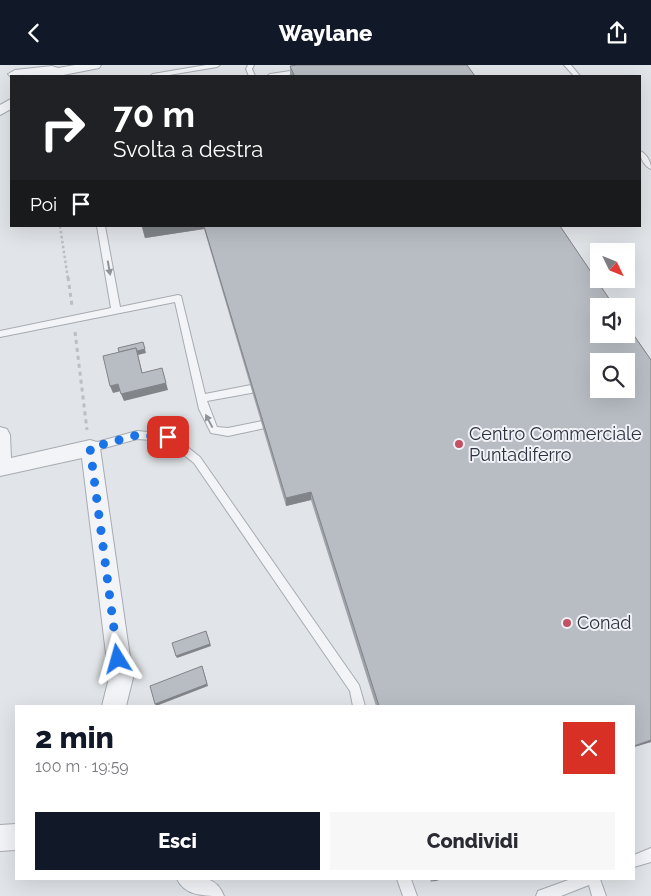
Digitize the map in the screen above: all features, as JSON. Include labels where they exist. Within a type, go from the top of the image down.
[{"type":"street","points":[[0,67],[16,75],[94,65]]},
{"type":"street","points":[[44,75],[69,69]]},
{"type":"street","points":[[0,435],[2,468],[90,448],[121,678],[114,705]]},
{"type":"street","points":[[0,838],[15,837]]},
{"type":"street","points":[[191,880],[211,896]]},
{"type":"lane","points":[[159,75],[217,65]]},
{"type":"lane","points":[[241,65],[251,70]]},
{"type":"lane","points":[[567,65],[575,75]]},
{"type":"lane","points":[[276,75],[309,70]]},
{"type":"lane","points":[[641,154],[651,167]]},
{"type":"lane","points":[[102,227],[116,311]]},
{"type":"lane","points":[[0,334],[178,298],[204,409],[214,430],[228,432],[262,425]]},
{"type":"lane","points":[[202,397],[252,389]]},
{"type":"lane","points":[[90,448],[137,435],[168,437],[197,459],[355,689],[359,705]]},
{"type":"lane","points":[[635,861],[651,855]]},
{"type":"lane","points":[[404,880],[410,896]]},
{"type":"lane","points":[[543,896],[585,880]]},
{"type":"lane","points":[[593,880],[599,896]]},
{"type":"path","points":[[60,227],[90,448]]},
{"type":"building","points":[[467,65],[474,75],[294,75],[290,66]]},
{"type":"building","name":"Centro Commerciale Puntadiferro","points":[[204,227],[561,227],[590,270],[590,288],[602,288],[609,298],[590,298],[590,343],[635,343],[635,337],[651,360],[651,740],[635,746],[635,705],[379,705],[311,492],[286,498]]},
{"type":"building","points":[[143,342],[145,349],[137,351],[136,348],[119,352],[118,348]]},
{"type":"building","points":[[136,348],[142,373],[162,368],[166,383],[121,394],[118,384],[110,386],[103,356]]},
{"type":"building","points":[[206,631],[210,644],[176,656],[172,643]]},
{"type":"building","points":[[202,666],[207,684],[155,704],[150,686]]},
{"type":"place","name":"Centro Commerciale Puntadiferro","points":[[459,444]]},
{"type":"place","name":"Conad","points":[[567,623]]},
{"type":"route","points":[[118,659],[90,448],[137,435],[168,437]]}]
